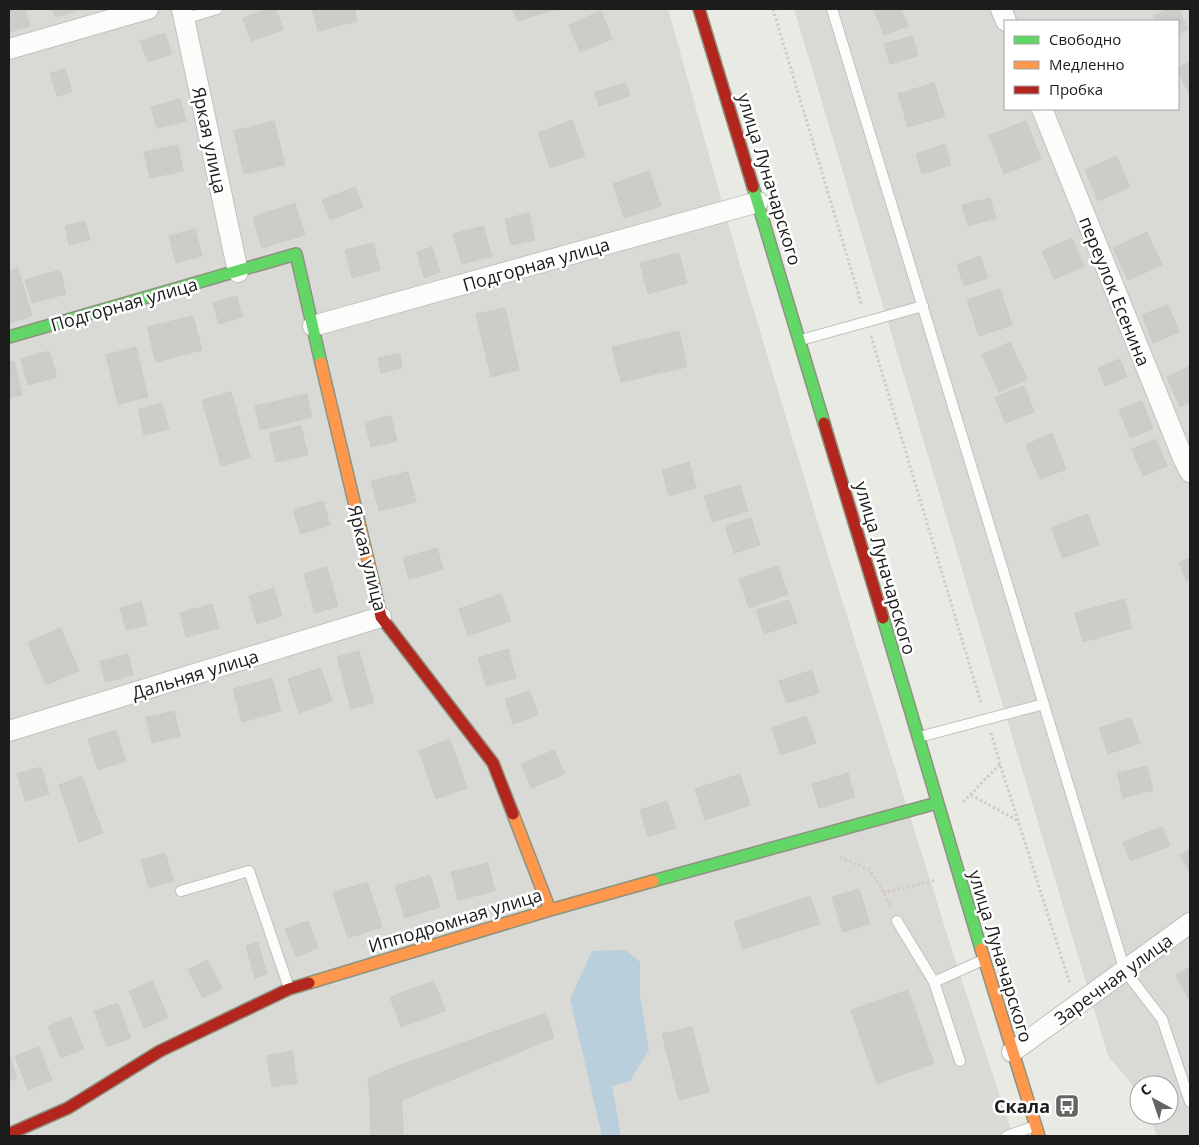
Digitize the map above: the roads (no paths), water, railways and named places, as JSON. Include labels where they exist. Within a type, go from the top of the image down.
[{"type":"street","points":[[9,48],[148,9]]},
{"type":"street","name":"улица Луначарского","points":[[699,9],[1037,1131]]},
{"type":"street","name":"Яркая улица","points":[[183,14],[238,272]]},
{"type":"street","name":"переулок Есенина","points":[[1042,110],[1179,449],[1190,472]]},
{"type":"street","name":"Подгорная улица","points":[[314,326],[758,202]]},
{"type":"street","name":"Яркая улица","points":[[296,254],[380,617],[493,763],[550,910]]},
{"type":"street","name":"Подгорная улица","points":[[9,337],[296,254]]},
{"type":"street","name":"Дальняя улица","points":[[9,731],[380,617]]},
{"type":"street","name":"Ипподромная улица","points":[[9,1134],[68,1108],[160,1051],[289,989],[550,910],[937,803]]},
{"type":"street","name":"Заречная улица","points":[[1012,1052],[1190,923]]},
{"type":"lane","points":[[183,14],[217,9]]},
{"type":"lane","points":[[832,9],[1125,971],[1162,1019],[1190,1102]]},
{"type":"lane","points":[[800,341],[923,306]]},
{"type":"lane","points":[[918,737],[1044,704]]},
{"type":"lane","points":[[181,891],[249,871],[289,989]]},
{"type":"lane","points":[[897,921],[934,982],[960,1061]]},
{"type":"lane","points":[[934,982],[984,960]]},
{"type":"lane","points":[[1007,1136],[1037,1131]]},
{"type":"water","points":[[625,950],[640,962],[640,996],[649,1050],[630,1081],[612,1086],[621,1136],[602,1136],[570,999],[592,951]]},
{"type":"place","name":"Скала","points":[[1067,1106]]}]
